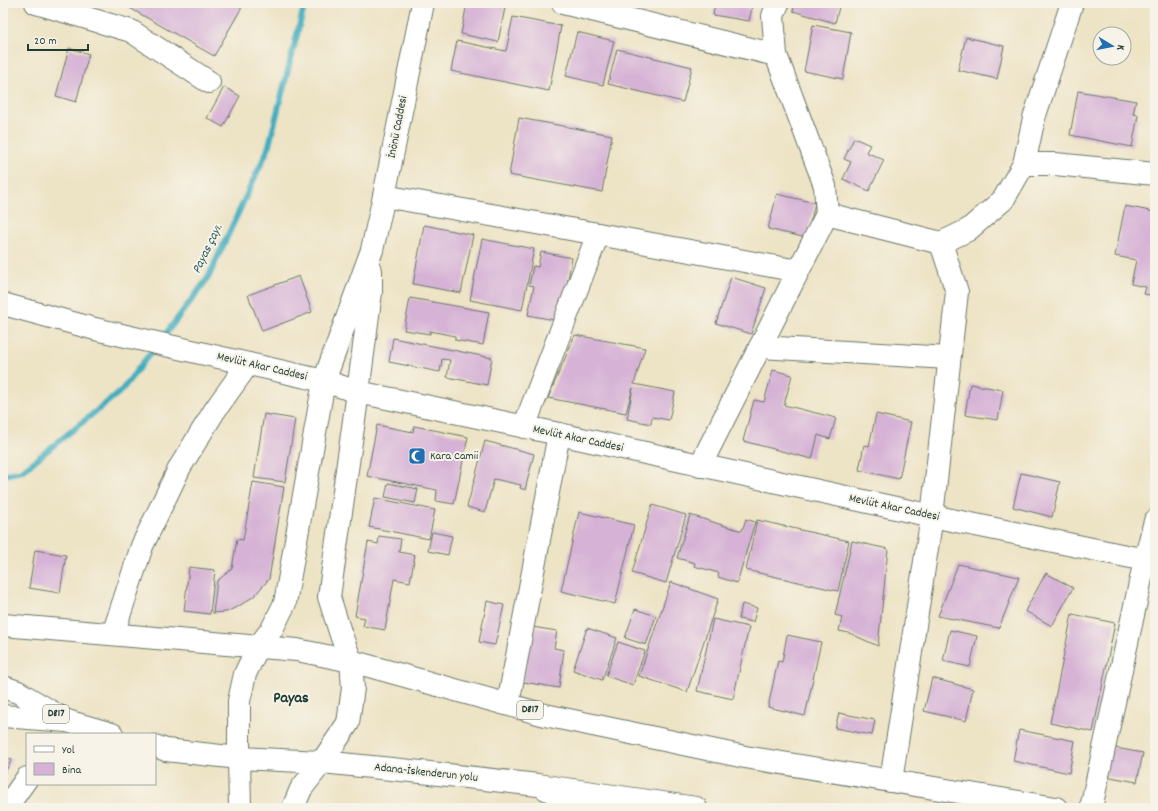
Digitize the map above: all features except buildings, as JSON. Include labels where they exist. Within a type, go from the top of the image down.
[{"type":"main road","points":[[36,3],[131,31],[209,82]]},
{"type":"main road","name":"İnönü Caddesi","points":[[372,250],[423,3]]},
{"type":"main road","points":[[563,3],[776,55]]},
{"type":"main road","points":[[700,466],[827,214],[825,186],[776,55],[773,16],[778,3]]},
{"type":"main road","points":[[827,214],[942,243],[968,230],[1003,200],[1024,164],[1034,118],[1072,3]]},
{"type":"main road","points":[[1024,164],[1055,164],[1155,174]]},
{"type":"main road","points":[[384,196],[798,271]]},
{"type":"main road","points":[[524,427],[598,234]]},
{"type":"main road","points":[[892,781],[932,516],[957,292],[942,243]]},
{"type":"main road","points":[[240,808],[239,701],[245,674],[258,647],[272,629],[285,603],[324,381],[372,250]]},
{"type":"main road","points":[[293,808],[301,789],[322,762],[348,723],[353,688],[351,661],[340,635],[330,597],[371,292],[372,250]]},
{"type":"main road","name":"Mevlüt Akar Caddesi","points":[[3,304],[95,329],[324,381],[358,392],[559,434],[932,516],[1150,561]]},
{"type":"main road","points":[[760,347],[949,358]]},
{"type":"main road","points":[[113,634],[142,546],[180,467],[216,410],[248,364]]},
{"type":"main road","points":[[508,704],[559,434]]},
{"type":"main road","points":[[1091,808],[1150,561],[1155,521]]},
{"type":"main road","name":"D817","points":[[3,625],[297,650],[351,661],[545,714],[745,757],[1056,808]]},
{"type":"main road","name":"D817","points":[[3,687],[18,692],[62,727],[105,733]]},
{"type":"main road","points":[[3,716],[62,727]]},
{"type":"main road","name":"Adana-İskenderun yolu","points":[[156,746],[166,750],[239,758],[322,762],[538,785],[696,808]]},
{"type":"main road","points":[[6,808],[26,779]]},
{"type":"main road","points":[[538,785],[589,808]]},
{"type":"waterway","name":"Payas çayı.","points":[[161,340],[208,278],[268,149],[305,3]]},
{"type":"waterway","name":"Payas çayı.","points":[[3,475],[22,471],[121,391],[155,347]]},
{"type":"place","name":"Kara Camii","points":[[417,456]]},
{"type":"district","name":"Payas","points":[[291,698]]}]
